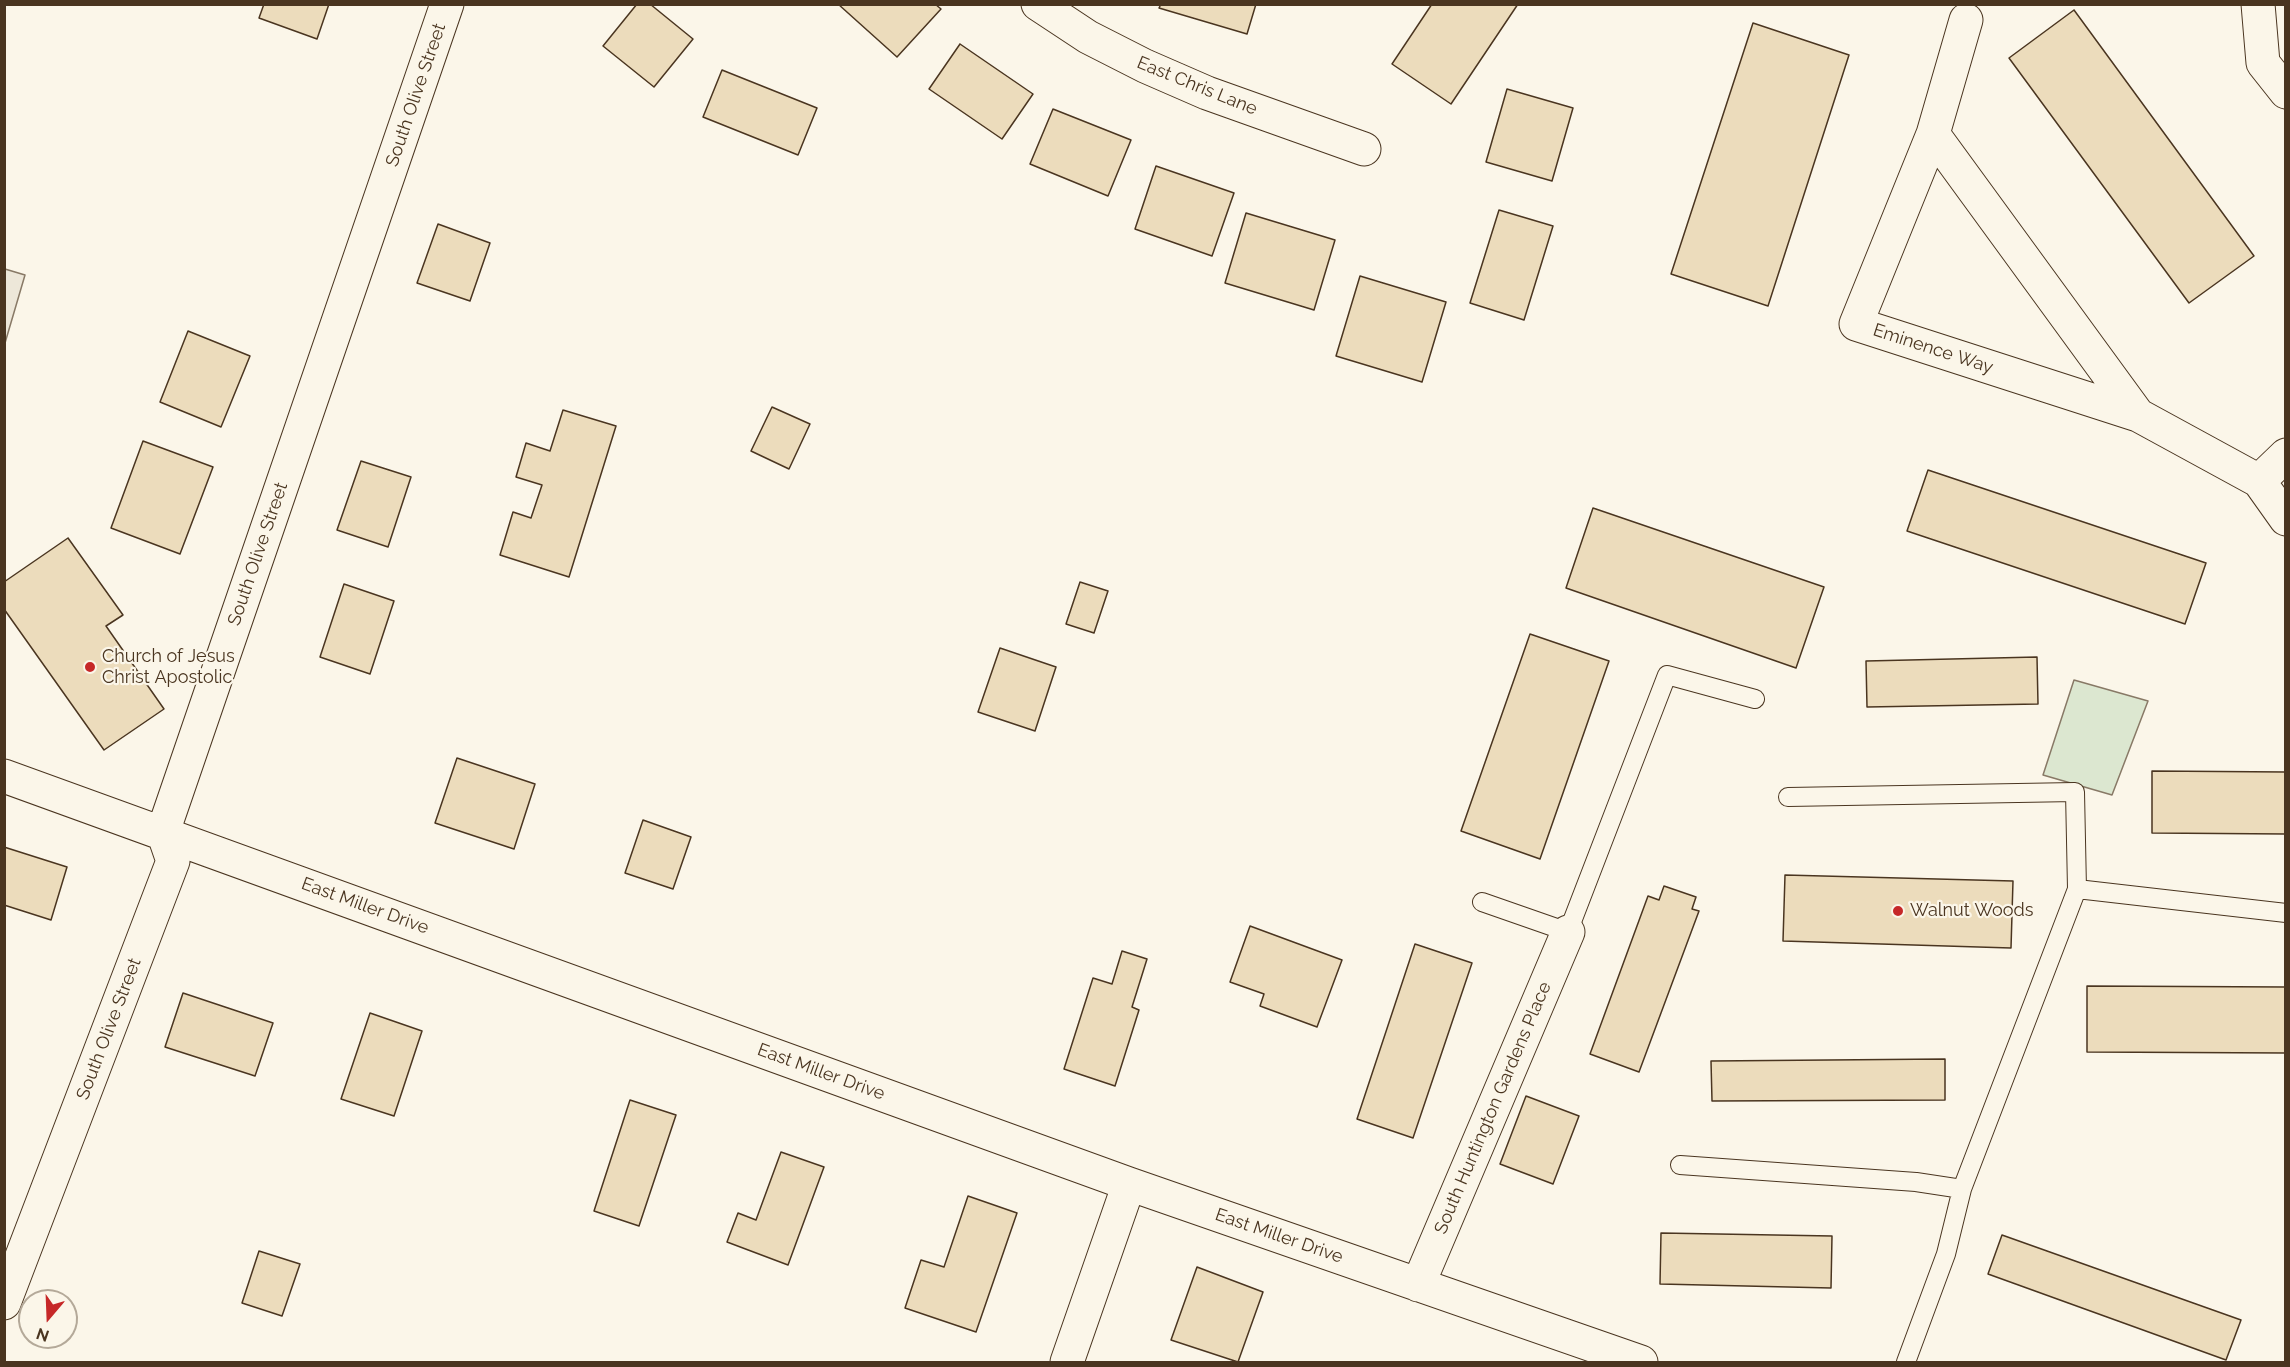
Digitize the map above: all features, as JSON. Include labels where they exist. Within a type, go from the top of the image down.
[{"type":"street","name":"South Olive Street","points":[[4,1303],[173,861],[163,832],[447,4]]},
{"type":"street","name":"East Chris Lane","points":[[1038,4],[1088,37],[1145,66],[1207,93],[1364,149]]},
{"type":"street","points":[[2258,4],[2263,63],[2286,92]]},
{"type":"street","name":"Eminence Way","points":[[1966,20],[1933,134],[1856,324],[2138,415],[2259,481],[2286,519]]},
{"type":"street","name":"Eminence Way","points":[[1933,134],[2138,415]]},
{"type":"street","points":[[2259,481],[2286,455]]},
{"type":"street","name":"East Miller Drive","points":[[4,776],[1129,1184],[1641,1362]]},
{"type":"street","name":"South Huntington Gardens Place","points":[[1418,1285],[1568,932]]},
{"type":"street","points":[[1067,1362],[1129,1184]]},
{"type":"lane","points":[[1482,902],[1568,932],[1667,675],[1755,699]]},
{"type":"lane","points":[[1788,796],[2075,792],[2078,889],[1962,1189],[1946,1254],[1906,1362]]},
{"type":"lane","points":[[2078,889],[2286,913]]},
{"type":"lane","points":[[1680,1165],[1916,1182],[1962,1189]]},
{"type":"green space","points":[[2074,680],[2148,701],[2112,795],[2043,775]]},
{"type":"shaded area","points":[[4,269],[25,275],[5,343]]},
{"type":"building","points":[[264,4],[329,4],[317,39],[259,18]]},
{"type":"building","points":[[637,4],[650,4],[693,39],[654,87],[603,46]]},
{"type":"building","points":[[838,4],[935,4],[941,9],[897,57]]},
{"type":"building","points":[[1161,4],[1256,4],[1247,34],[1159,8]]},
{"type":"building","points":[[1432,4],[1518,4],[1451,104],[1392,64]]},
{"type":"building","points":[[2074,10],[2254,256],[2189,303],[2009,58]]},
{"type":"building","points":[[1753,23],[1849,55],[1768,306],[1671,274]]},
{"type":"building","points":[[960,44],[1033,94],[1002,139],[929,89]]},
{"type":"building","points":[[722,70],[817,108],[798,155],[703,117]]},
{"type":"building","points":[[1507,89],[1573,108],[1552,181],[1486,162]]},
{"type":"building","points":[[1053,109],[1131,140],[1108,196],[1030,164]]},
{"type":"building","points":[[1156,166],[1234,193],[1212,256],[1135,229]]},
{"type":"building","points":[[1499,210],[1553,226],[1524,320],[1470,303]]},
{"type":"building","points":[[1246,213],[1335,240],[1314,310],[1225,283]]},
{"type":"building","points":[[438,224],[490,243],[470,301],[417,283]]},
{"type":"building","points":[[1360,276],[1446,302],[1422,382],[1336,356]]},
{"type":"building","points":[[188,331],[250,356],[221,427],[160,402]]},
{"type":"building","points":[[772,407],[810,424],[789,469],[751,451]]},
{"type":"building","points":[[563,410],[616,426],[569,577],[500,555],[513,512],[531,518],[542,485],[516,477],[526,443],[550,451]]},
{"type":"building","points":[[143,441],[213,467],[180,554],[111,528]]},
{"type":"building","points":[[361,461],[411,477],[388,547],[337,530]]},
{"type":"building","points":[[1928,470],[2206,563],[2185,624],[1907,531]]},
{"type":"building","points":[[1593,508],[1824,587],[1796,668],[1566,588]]},
{"type":"building","name":"Church of Jesus Christ Apostolic","points":[[68,538],[123,615],[106,626],[164,709],[104,750],[4,609],[4,582]]},
{"type":"building","points":[[1080,582],[1108,591],[1094,633],[1066,624]]},
{"type":"building","points":[[344,584],[394,601],[370,674],[320,657]]},
{"type":"building","points":[[1530,634],[1609,661],[1540,859],[1461,831]]},
{"type":"building","points":[[1000,648],[1056,667],[1035,731],[978,712]]},
{"type":"building","points":[[2037,657],[2038,704],[1867,707],[1866,661]]},
{"type":"building","points":[[457,758],[535,784],[514,849],[435,823]]},
{"type":"building","points":[[2152,771],[2286,772],[2286,834],[2152,833]]},
{"type":"building","points":[[643,820],[691,837],[673,889],[625,873]]},
{"type":"building","points":[[4,847],[67,867],[51,920],[4,905]]},
{"type":"building","name":"Walnut Woods","points":[[1785,875],[2013,881],[2011,948],[1783,941]]},
{"type":"building","points":[[1664,886],[1696,897],[1692,909],[1699,911],[1639,1072],[1590,1054],[1648,896],[1659,900]]},
{"type":"building","points":[[1250,926],[1342,960],[1317,1027],[1260,1006],[1264,994],[1230,982]]},
{"type":"building","points":[[1415,944],[1472,963],[1413,1138],[1357,1119]]},
{"type":"building","points":[[1122,951],[1147,959],[1132,1007],[1139,1010],[1115,1086],[1064,1069],[1093,978],[1112,984]]},
{"type":"building","points":[[2087,986],[2286,987],[2286,1053],[2087,1052]]},
{"type":"building","points":[[183,993],[273,1023],[255,1076],[165,1047]]},
{"type":"building","points":[[370,1013],[422,1031],[394,1116],[341,1099]]},
{"type":"building","points":[[1945,1059],[1945,1100],[1712,1101],[1711,1061]]},
{"type":"building","points":[[1526,1096],[1579,1116],[1553,1184],[1500,1164]]},
{"type":"building","points":[[630,1100],[676,1115],[639,1226],[594,1211]]},
{"type":"building","points":[[781,1152],[824,1167],[788,1265],[727,1242],[738,1213],[756,1220]]},
{"type":"building","points":[[968,1196],[1017,1213],[976,1332],[905,1308],[921,1260],[944,1267]]},
{"type":"building","points":[[1661,1233],[1832,1236],[1831,1288],[1660,1284]]},
{"type":"building","points":[[2002,1235],[2241,1320],[2226,1360],[1988,1274]]},
{"type":"building","points":[[259,1251],[300,1264],[282,1316],[242,1303]]},
{"type":"building","points":[[1197,1267],[1263,1292],[1238,1362],[1171,1340]]},
{"type":"place","name":"Church of Jesus Christ Apostolic","points":[[90,667]]},
{"type":"place","name":"Walnut Woods","points":[[1898,911]]}]
